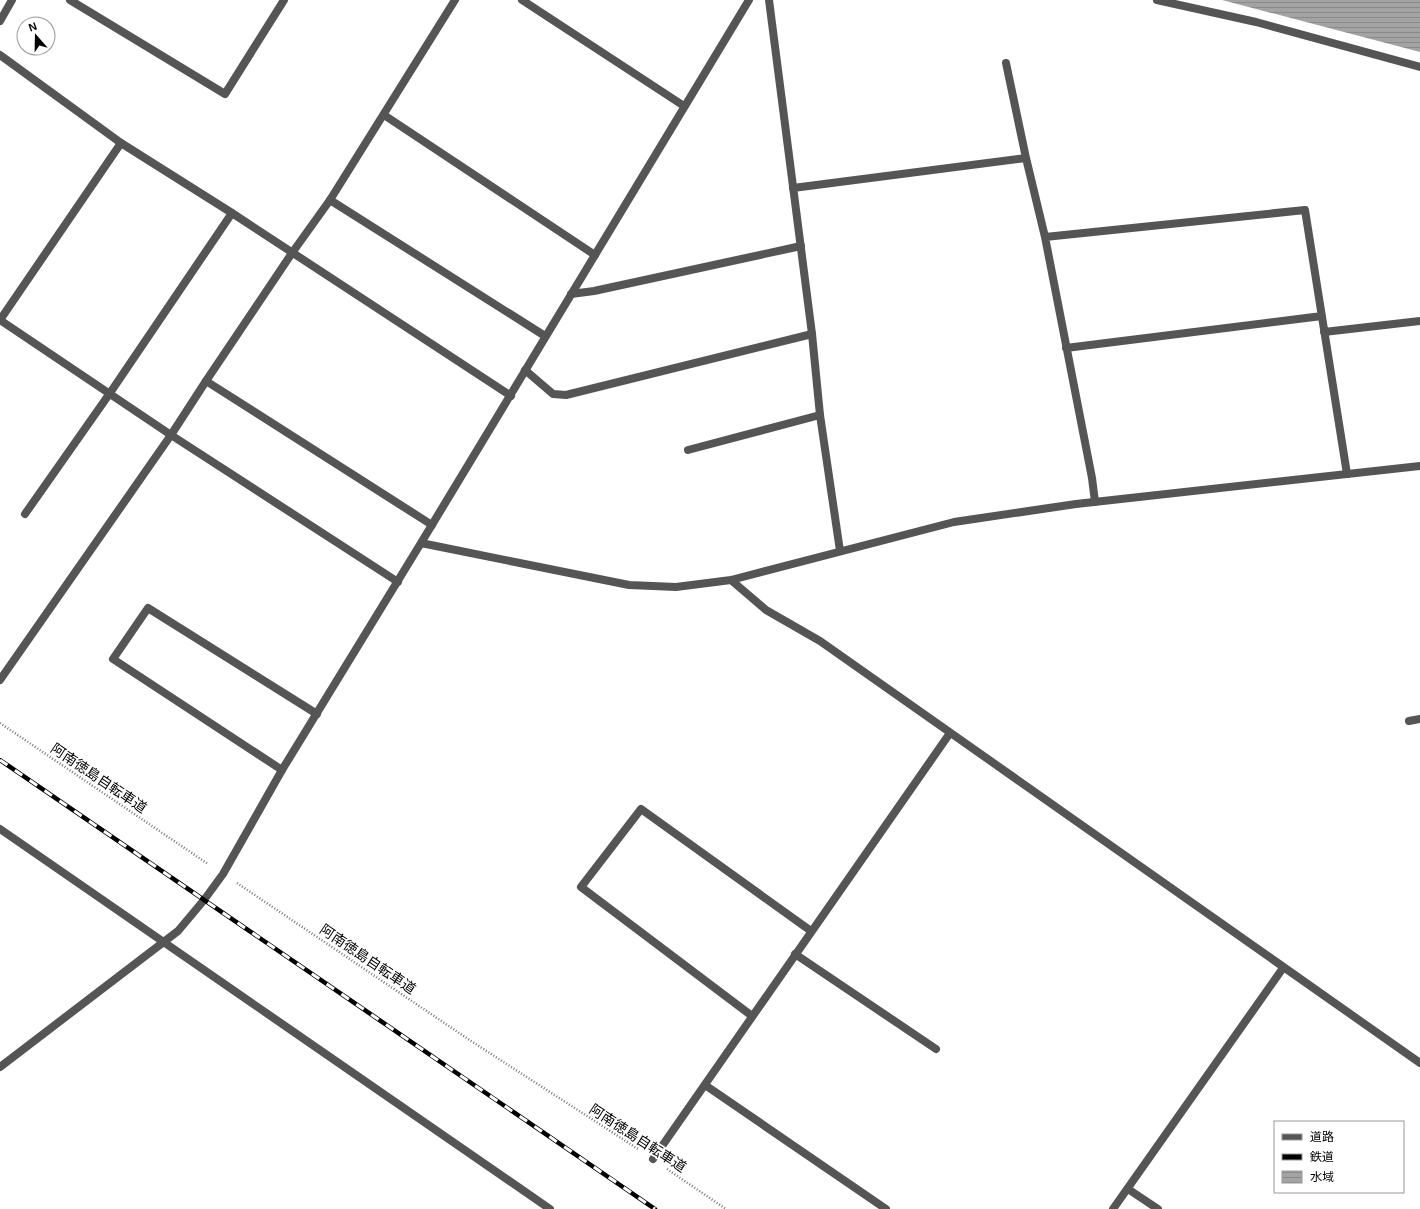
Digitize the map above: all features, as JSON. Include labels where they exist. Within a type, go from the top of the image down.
[{"type":"street","points":[[0,21],[12,0]]},
{"type":"street","points":[[70,0],[225,94],[284,0]]},
{"type":"street","points":[[0,680],[171,435],[292,253],[330,200],[455,0]]},
{"type":"street","points":[[522,0],[684,106]]},
{"type":"street","points":[[0,1067],[178,931],[223,874],[282,770],[398,582],[749,0]]},
{"type":"street","points":[[769,0],[812,334],[820,415],[840,551]]},
{"type":"street","points":[[1157,0],[1256,22],[1420,67]]},
{"type":"street","points":[[0,55],[121,143],[232,213],[510,396]]},
{"type":"street","points":[[1006,63],[1026,158],[1045,237],[1092,478],[1095,502]]},
{"type":"street","points":[[384,115],[595,255]]},
{"type":"street","points":[[121,143],[0,320],[171,435],[398,582]]},
{"type":"street","points":[[793,188],[1026,158]]},
{"type":"street","points":[[330,200],[545,336]]},
{"type":"street","points":[[1045,237],[1305,210],[1347,474]]},
{"type":"street","points":[[25,514],[110,393],[232,213]]},
{"type":"street","points":[[571,294],[594,291],[801,246]]},
{"type":"street","points":[[1066,348],[1322,316]]},
{"type":"street","points":[[1324,332],[1420,321]]},
{"type":"street","points":[[525,370],[553,394],[566,395],[812,334]]},
{"type":"street","points":[[206,381],[432,525]]},
{"type":"street","points":[[688,450],[820,415]]},
{"type":"street","points":[[421,543],[629,585],[676,587],[732,580],[954,522],[1095,502],[1420,466]]},
{"type":"street","points":[[732,580],[766,610],[820,641],[1420,1064]]},
{"type":"street","points":[[282,770],[113,659],[148,608],[317,714]]},
{"type":"street","points":[[1409,721],[1420,719]]},
{"type":"street","points":[[653,1159],[950,733]]},
{"type":"street","points":[[752,1016],[581,887],[641,808],[811,932]]},
{"type":"street","points":[[0,829],[550,1209]]},
{"type":"street","points":[[795,954],[936,1049]]},
{"type":"street","points":[[1113,1209],[1284,968]]},
{"type":"street","points":[[705,1084],[886,1209]]},
{"type":"street","points":[[1128,1189],[1158,1209]]},
{"type":"path","name":"阿南徳島自転車道","points":[[0,723],[468,1039],[653,1159],[726,1209]]},
{"type":"water","points":[[1222,0],[1420,0],[1420,52]]},
{"type":"railway","points":[[0,760],[655,1209]]}]
